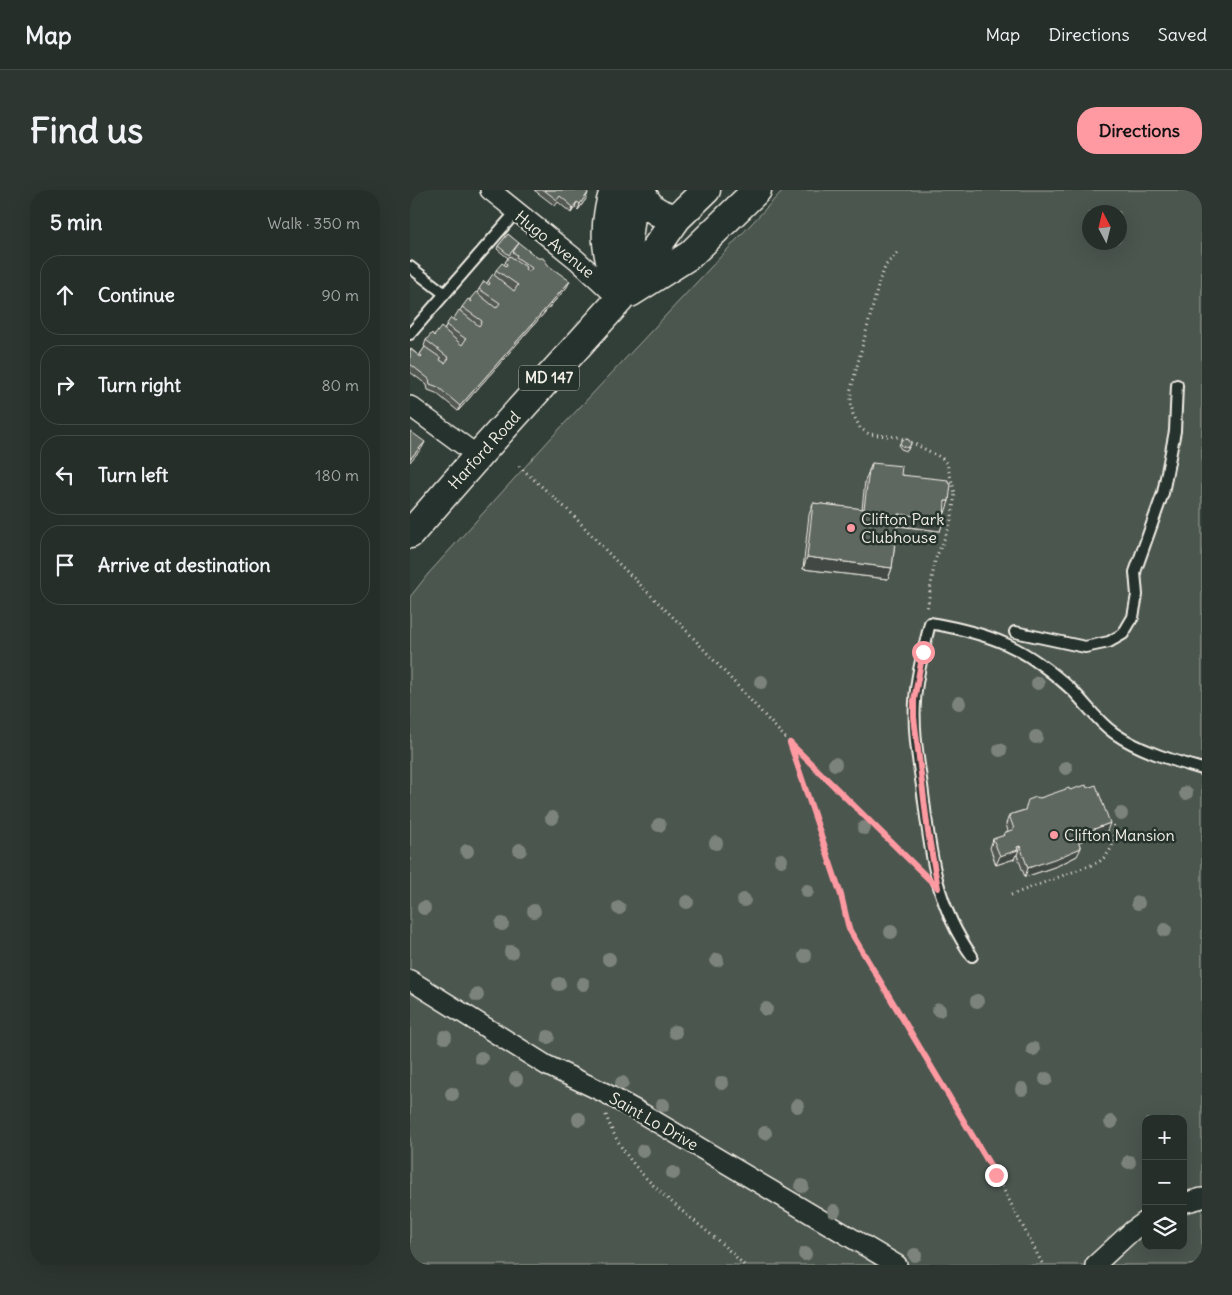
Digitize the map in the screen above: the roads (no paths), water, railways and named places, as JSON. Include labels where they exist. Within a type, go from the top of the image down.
[{"type":"main road","points":[[614,190],[607,220],[606,242],[620,300]]},
{"type":"main road","points":[[620,300],[635,190]]},
{"type":"main road","points":[[641,190],[647,204],[654,212],[677,218]]},
{"type":"main road","name":"Harford Road","points":[[410,534],[620,300],[677,218],[706,190]]},
{"type":"main road","name":"Harford Road","points":[[620,300],[690,255],[757,190]]},
{"type":"street","name":"Hugo Avenue","points":[[490,190],[577,260],[620,300]]},
{"type":"street","points":[[410,406],[478,456]]},
{"type":"street","name":"Saint Lo Drive","points":[[410,980],[546,1064],[603,1092],[898,1265]]},
{"type":"street","points":[[1187,1202],[1202,1198]]},
{"type":"street","points":[[1095,1265],[1142,1224]]},
{"type":"lane","points":[[410,334],[516,212]]},
{"type":"lane","points":[[410,267],[445,294]]},
{"type":"lane","points":[[1015,632],[1085,647],[1109,642],[1124,634],[1133,616],[1137,594],[1135,572],[1163,493],[1175,431],[1176,385]]},
{"type":"lane","points":[[972,956],[954,928],[938,888],[928,832],[914,717],[914,700],[930,623],[960,629],[1010,644],[1032,657],[1051,672],[1073,691],[1093,714],[1114,733],[1140,747],[1202,769]]},
{"type":"place","name":"Clifton Park Clubhouse","points":[[851,528]]},
{"type":"place","name":"Clifton Mansion","points":[[1054,835]]}]
